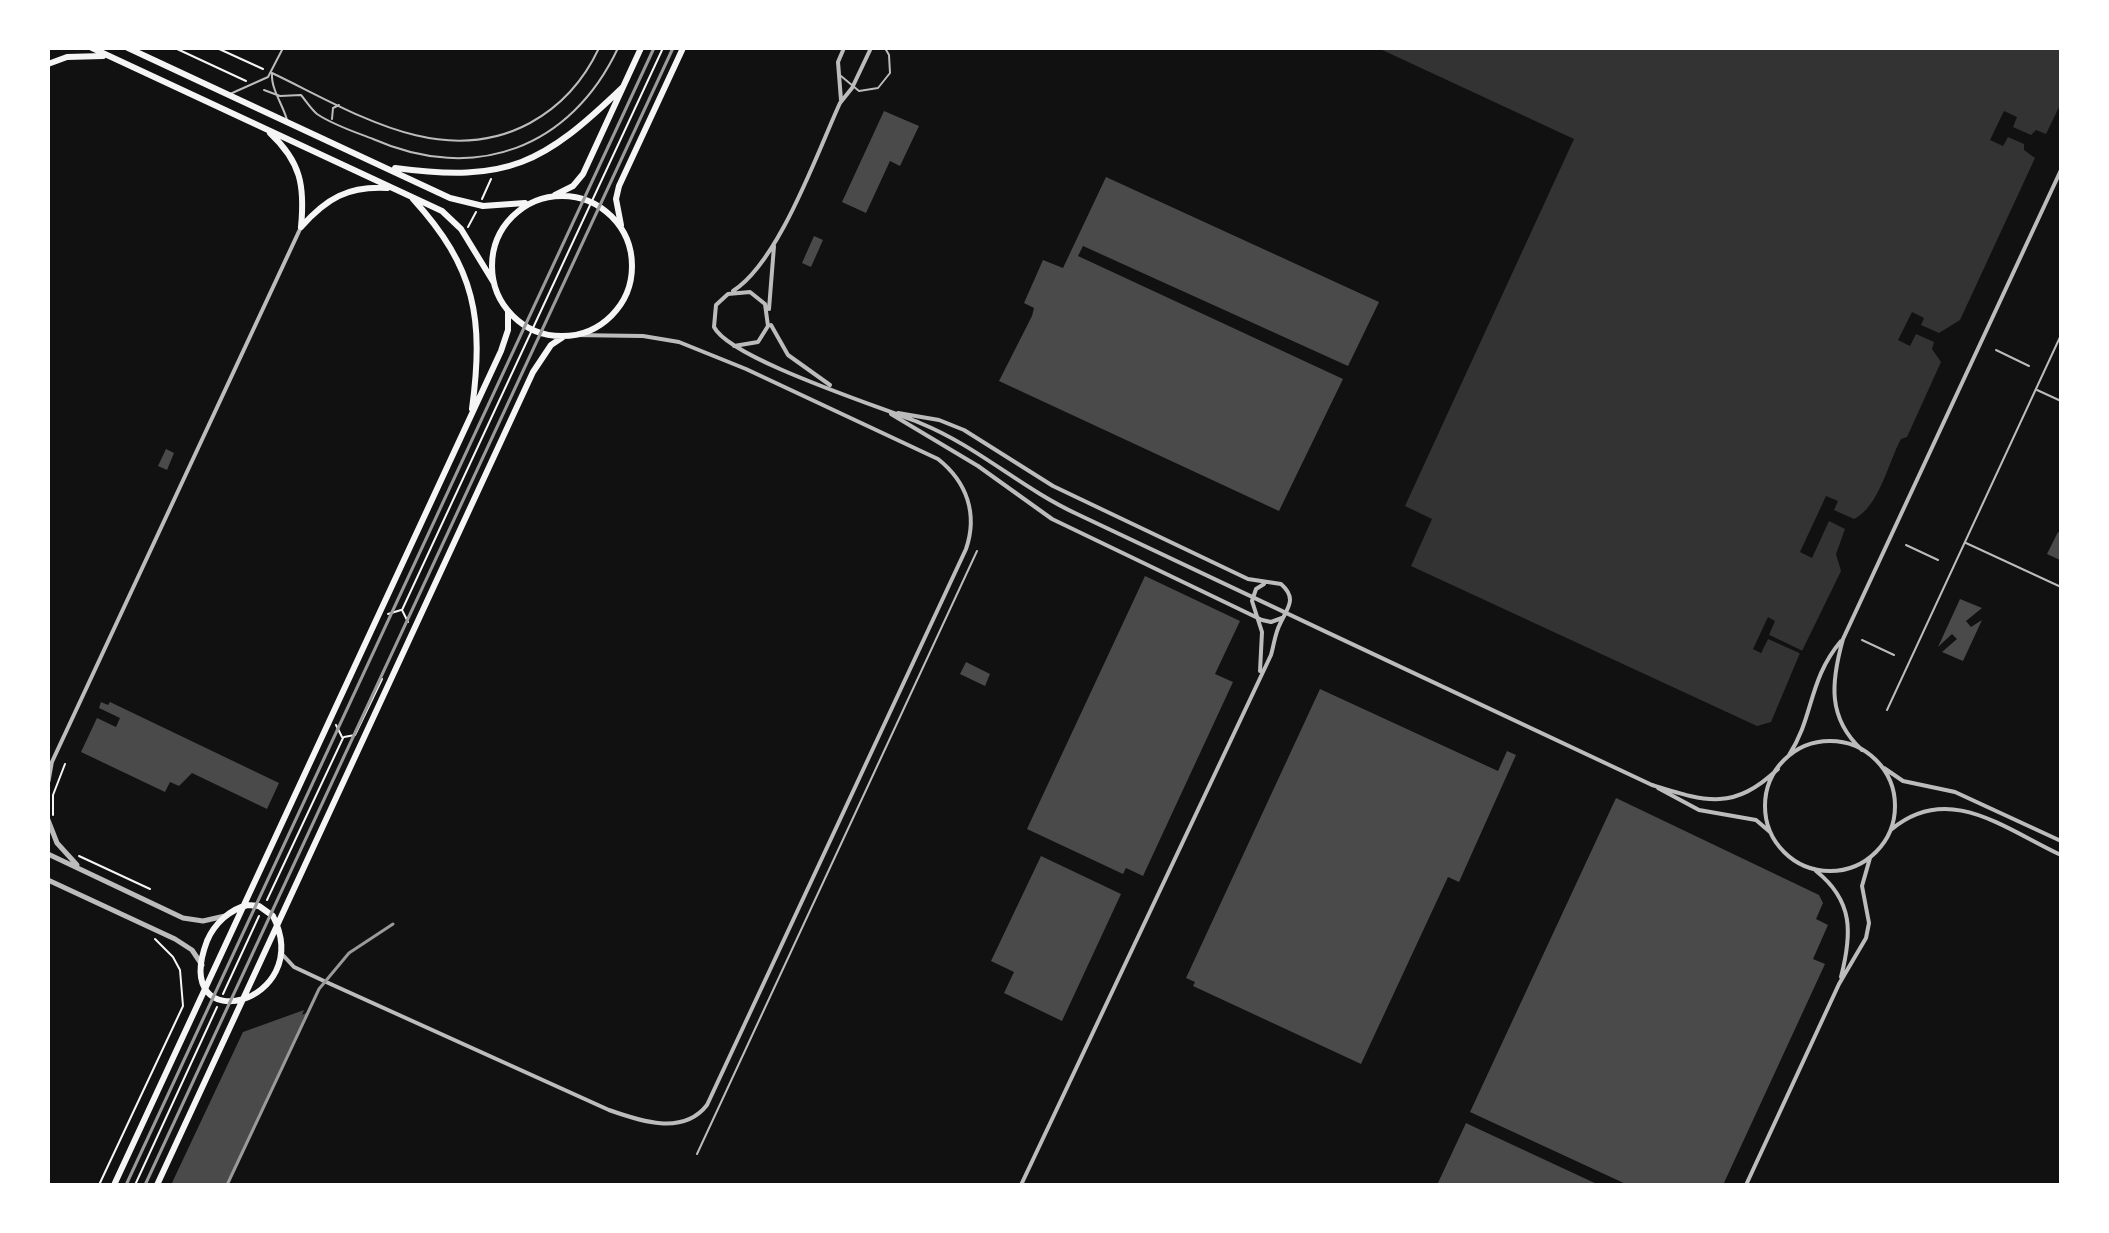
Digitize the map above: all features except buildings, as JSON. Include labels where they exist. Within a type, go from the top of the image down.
[{"type":"main road","points":[[92,48],[411,196],[451,219],[494,283],[508,312],[532,331],[563,337]]},
{"type":"main road","points":[[128,48],[466,203],[493,207],[552,197],[573,186],[583,174],[641,48]]},
{"type":"main road","points":[[157,1185],[533,372],[551,345],[563,337],[605,322],[626,297],[633,269],[616,199],[619,186],[683,48]]},
{"type":"main road","points":[[48,64],[78,55],[110,56]]},
{"type":"main road","points":[[388,167],[457,175],[519,164],[557,146],[623,87]]},
{"type":"main road","points":[[264,128],[286,147],[301,175],[301,227]]},
{"type":"main road","points":[[301,227],[320,205],[338,194],[361,188],[394,188]]},
{"type":"main road","points":[[411,196],[454,251],[472,293],[478,342],[471,416]]},
{"type":"main road","points":[[552,197],[591,202],[606,211],[622,229]]},
{"type":"main road","points":[[494,283],[492,253],[498,233],[509,217],[532,202]]},
{"type":"main road","points":[[114,1185],[471,416],[507,336],[508,312]]},
{"type":"main road","points":[[243,906],[263,908],[277,925],[281,953],[272,977],[257,993],[242,1001],[220,1002],[205,986],[202,967],[209,935],[226,915],[243,906]]},
{"type":"street","points":[[840,103],[839,58],[844,48]]},
{"type":"street","points":[[871,48],[852,88],[840,103],[775,244],[744,283],[716,305],[713,321],[720,338],[802,379],[834,389],[964,444],[1034,492],[1074,513],[1652,785],[1690,807],[1756,820],[1791,858],[1813,869],[1838,892],[1848,911],[1850,945],[1839,984]]},
{"type":"street","points":[[2061,170],[1843,639],[1833,679],[1834,705],[1842,728],[1882,767],[1903,781],[1955,792],[2061,841]]},
{"type":"street","points":[[48,781],[50,766],[301,227]]},
{"type":"street","points":[[734,346],[758,342],[767,331],[775,244]]},
{"type":"street","points":[[728,294],[750,292],[761,299],[775,337],[788,355],[834,389]]},
{"type":"street","points":[[281,953],[294,967],[609,1110],[661,1123],[690,1120],[707,1105],[966,549],[971,529],[970,505],[956,476],[938,459],[737,365],[661,338],[572,335]]},
{"type":"street","points":[[884,410],[949,424],[1053,486],[1248,579],[1281,584],[1288,592],[1290,607],[1271,655],[1023,1184]]},
{"type":"street","points":[[884,410],[978,466],[1052,519],[1271,622],[1284,617]]},
{"type":"street","points":[[1259,676],[1263,643],[1253,595],[1259,586],[1271,582]]},
{"type":"street","points":[[1652,785],[1696,799],[1726,800],[1752,791],[1787,759],[1801,734],[1823,664],[1843,639]]},
{"type":"street","points":[[1787,759],[1809,745],[1823,742],[1849,744],[1862,750]]},
{"type":"street","points":[[1746,1185],[1839,984],[1859,954],[1868,931],[1862,886],[1864,870],[1890,831],[1895,815],[1894,792],[1882,767]]},
{"type":"street","points":[[1771,834],[1766,797],[1778,769]]},
{"type":"street","points":[[1890,831],[1920,811],[1948,806],[1975,814],[2061,855]]},
{"type":"street","points":[[51,819],[57,843],[81,869]]},
{"type":"street","points":[[48,854],[183,918],[203,921],[226,915]]},
{"type":"street","points":[[1813,869],[1846,869],[1873,854]]},
{"type":"street","points":[[48,880],[185,944],[198,956],[202,967]]},
{"type":"lane","points":[[283,48],[272,73],[272,84],[280,96],[288,121]]},
{"type":"lane","points":[[272,73],[394,130],[450,142],[485,139],[525,126],[559,103],[584,75],[599,48]]},
{"type":"lane","points":[[840,75],[852,88],[872,90],[887,79],[891,64],[885,48]]},
{"type":"lane","points":[[264,90],[280,96],[301,95],[317,114],[410,153],[454,159],[495,155],[540,138],[573,113],[600,83],[618,49]]},
{"type":"lane","points":[[230,94],[256,86],[272,73]]},
{"type":"lane","points":[[333,121],[333,108],[340,105]]},
{"type":"lane","points":[[1887,710],[2061,335]]},
{"type":"lane","points":[[1996,350],[2029,366]]},
{"type":"lane","points":[[2036,390],[2061,401]]},
{"type":"lane","points":[[1965,542],[2061,587]]},
{"type":"lane","points":[[1906,545],[1938,560]]},
{"type":"lane","points":[[697,1154],[977,551]]},
{"type":"lane","points":[[1862,640],[1894,655]]},
{"type":"path","points":[[175,48],[256,86]]},
{"type":"path","points":[[217,48],[272,73]]},
{"type":"path","points":[[388,614],[402,610],[663,48]]},
{"type":"path","points":[[482,200],[493,175]]},
{"type":"path","points":[[468,229],[477,210]]},
{"type":"path","points":[[402,610],[408,622]]},
{"type":"path","points":[[343,738],[355,735],[382,677]]},
{"type":"path","points":[[342,712],[336,726],[343,738]]},
{"type":"path","points":[[135,1185],[343,738]]},
{"type":"path","points":[[51,819],[53,795],[65,764]]},
{"type":"path","points":[[75,855],[150,889]]},
{"type":"path","points":[[99,1185],[183,1006],[183,981],[173,957],[145,932]]},
{"type":"shaded area","points":[[1378,48],[2061,48],[2061,103],[2046,134],[2036,130],[2031,135],[2013,127],[2017,117],[2004,111],[1990,140],[2003,146],[2008,137],[2024,144],[2024,150],[2035,158],[1960,320],[1939,333],[1921,325],[1924,318],[1912,312],[1898,340],[1910,346],[1916,334],[1934,342],[1932,349],[1941,362],[1907,437],[1901,439],[1876,495],[1863,513],[1854,519],[1834,510],[1838,501],[1826,496],[1800,552],[1812,558],[1829,521],[1845,529],[1836,554],[1841,571],[1802,651],[1769,635],[1769,618],[1754,649],[1761,653],[1768,638],[1800,653],[1771,722],[1757,726],[1411,566],[1432,519],[1405,506],[1574,139]]},
{"type":"pier","points":[[1768,617],[1775,621],[1769,635],[1805,652],[1804,655],[1768,639],[1761,653],[1753,649]]},
{"type":"railway","points":[[126,1185],[654,48]]},
{"type":"railway","points":[[145,1185],[673,48]]},
{"type":"railway","points":[[227,1185],[319,989],[349,953],[393,924]]}]
